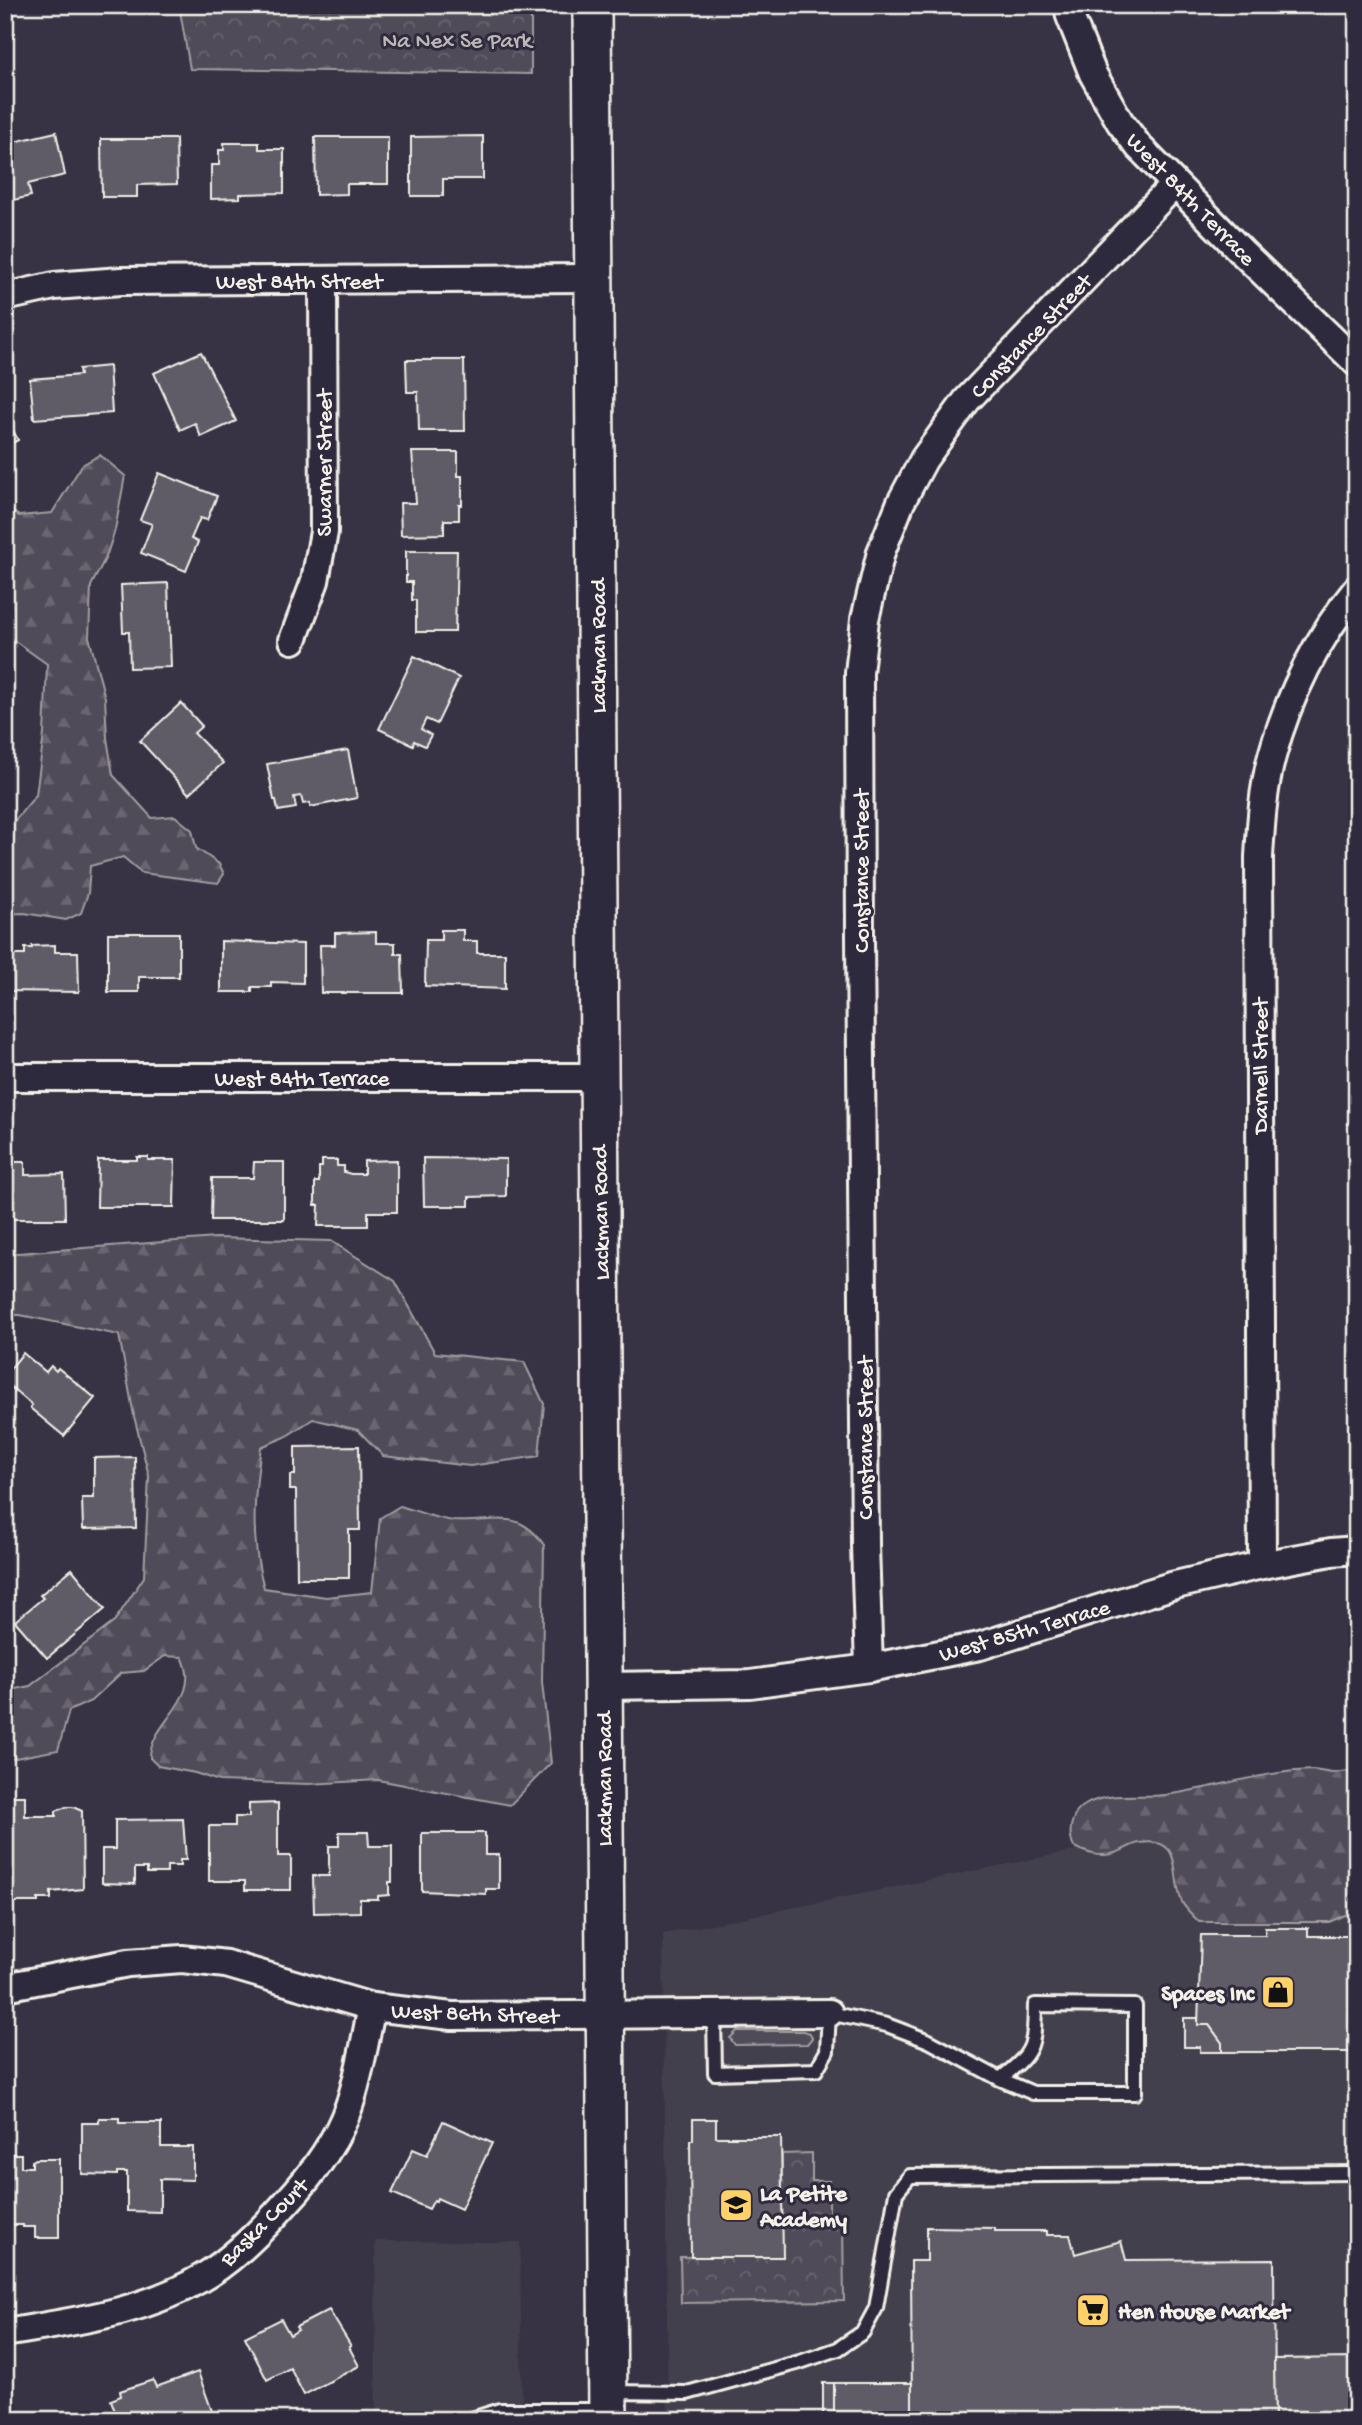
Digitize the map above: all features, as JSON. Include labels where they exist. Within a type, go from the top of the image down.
[{"type":"main road","name":"Lackman Road","points":[[592,5],[607,2407]]},
{"type":"street","name":"West 84th Terrace","points":[[1068,5],[1093,74],[1120,122],[1139,147],[1357,363]]},
{"type":"street","name":"Constance Street","points":[[869,1668],[865,1545],[860,950],[859,673],[865,619],[881,552],[901,502],[924,460],[967,400],[1175,184]]},
{"type":"street","name":"West 84th Street","points":[[5,297],[54,286],[89,282],[594,278]]},
{"type":"street","name":"Swarner Street","points":[[293,640],[315,581],[324,533],[323,281]]},
{"type":"street","name":"Darnell Street","points":[[1262,1565],[1259,926],[1262,810],[1272,756],[1298,684],[1340,610],[1357,589]]},
{"type":"street","name":"West 84th Terrace","points":[[5,1077],[598,1077]]},
{"type":"street","name":"West 85th Terrace","points":[[603,1686],[750,1684],[869,1668],[980,1646],[1171,1586],[1262,1565],[1357,1550]]},
{"type":"street","name":"West 86th Street","points":[[5,1987],[157,1959],[205,1960],[372,2007],[452,2016],[829,2013]]},
{"type":"street","name":"Baska Court","points":[[5,2333],[106,2315],[145,2304],[206,2275],[240,2249],[296,2192],[314,2169],[340,2125],[349,2106],[372,2007]]},
{"type":"lane","points":[[714,2014],[715,2073],[816,2070],[827,2051],[829,2013],[887,2025],[929,2041],[1000,2079],[1033,2093],[1135,2093],[1135,2006],[1035,2005],[1034,2038],[1024,2060],[1000,2079]]},
{"type":"lane","points":[[468,2420],[499,2410],[607,2407],[687,2393],[838,2349],[863,2332],[876,2308],[896,2193],[910,2176],[1357,2173]]},
{"type":"shaded area","points":[[1357,1793],[1357,2420],[668,2420],[663,1934]]},
{"type":"shaded area","points":[[375,2241],[520,2242],[522,2420],[376,2420]]},
{"type":"green space","name":"Na Nex Se Park","points":[[179,5],[531,5],[531,74],[190,69]]},
{"type":"green space","points":[[100,455],[125,476],[115,530],[106,557],[91,586],[89,637],[105,698],[107,738],[113,775],[152,818],[175,816],[192,830],[196,848],[219,864],[224,874],[218,883],[142,873],[123,857],[90,866],[88,893],[81,913],[66,920],[24,913],[5,914],[5,832],[36,795],[44,734],[47,664],[5,634],[5,506],[19,516],[52,513],[82,465]]},
{"type":"green space","points":[[216,1238],[331,1241],[395,1281],[435,1353],[524,1362],[544,1404],[539,1456],[470,1466],[383,1456],[358,1430],[313,1419],[285,1437],[261,1447],[255,1518],[257,1552],[264,1588],[326,1597],[372,1592],[380,1518],[400,1506],[454,1521],[514,1521],[534,1533],[544,1545],[542,1682],[551,1763],[510,1805],[378,1780],[309,1784],[219,1781],[158,1766],[150,1758],[152,1745],[182,1698],[187,1672],[182,1657],[165,1656],[144,1671],[121,1673],[91,1701],[69,1711],[58,1750],[5,1760],[5,1691],[30,1686],[114,1622],[144,1577],[149,1476],[134,1416],[119,1335],[20,1315],[5,1315],[5,1254]]},
{"type":"green space","points":[[1314,1770],[1332,1773],[1357,1770],[1357,1910],[1329,1922],[1199,1922],[1182,1902],[1173,1860],[1164,1845],[1154,1842],[1140,1843],[1115,1853],[1099,1855],[1074,1847],[1072,1842],[1071,1830],[1076,1813],[1085,1805],[1104,1798],[1165,1795],[1276,1773]]},
{"type":"green space","points":[[737,2031],[804,2031],[810,2033],[812,2038],[807,2044],[735,2045],[730,2038]]},
{"type":"green space","points":[[812,2153],[812,2181],[829,2181],[829,2222],[843,2223],[844,2301],[681,2303],[680,2257],[782,2256],[782,2154]]},
{"type":"building","points":[[56,132],[65,175],[28,184],[31,196],[5,202],[5,144]]},
{"type":"building","points":[[483,136],[483,179],[443,179],[443,196],[411,196],[411,137]]},
{"type":"building","points":[[315,137],[388,137],[388,184],[347,184],[347,194],[316,195]]},
{"type":"building","points":[[101,139],[176,139],[177,184],[137,185],[137,197],[102,197]]},
{"type":"building","points":[[224,143],[259,143],[259,149],[284,149],[284,193],[240,194],[240,198],[211,199],[211,165],[219,165],[219,150],[224,150]]},
{"type":"building","points":[[201,352],[236,421],[201,437],[195,423],[180,430],[154,373]]},
{"type":"building","points":[[406,360],[464,360],[465,431],[419,431],[418,392],[407,392]]},
{"type":"building","points":[[109,366],[112,413],[34,419],[30,379],[80,375],[79,369]]},
{"type":"building","points":[[5,414],[18,440],[5,447]]},
{"type":"building","points":[[412,452],[458,452],[458,476],[462,476],[462,505],[459,505],[459,520],[444,520],[444,534],[401,535],[400,503],[416,503]]},
{"type":"building","points":[[159,473],[217,496],[207,520],[200,518],[191,539],[198,542],[186,571],[141,553],[152,524],[140,520]]},
{"type":"building","points":[[406,551],[457,551],[455,632],[416,632],[416,600],[412,600],[412,582],[406,582]]},
{"type":"building","points":[[168,583],[171,667],[130,668],[129,632],[123,632],[121,585]]},
{"type":"building","points":[[414,656],[459,678],[437,724],[426,719],[421,729],[431,735],[425,746],[414,741],[413,745],[379,729]]},
{"type":"building","points":[[181,703],[202,726],[194,733],[223,763],[189,794],[140,741]]},
{"type":"building","points":[[348,750],[357,798],[310,807],[310,803],[303,804],[301,796],[294,797],[296,808],[278,811],[267,764]]},
{"type":"building","points":[[441,930],[463,930],[463,941],[477,941],[477,953],[505,953],[505,989],[425,986],[426,940],[441,940]]},
{"type":"building","points":[[376,932],[376,943],[395,943],[395,954],[402,954],[403,993],[321,993],[320,945],[335,945],[335,933]]},
{"type":"building","points":[[108,933],[179,933],[179,977],[139,977],[139,992],[108,992]]},
{"type":"building","points":[[221,941],[303,944],[303,983],[271,982],[271,987],[252,987],[252,992],[221,992]]},
{"type":"building","points":[[55,945],[55,952],[78,952],[79,992],[5,991],[5,955],[25,955],[25,948]]},
{"type":"building","points":[[137,1157],[148,1157],[148,1160],[175,1160],[174,1207],[97,1207],[98,1160],[137,1160]]},
{"type":"building","points":[[423,1158],[506,1159],[506,1196],[469,1197],[469,1206],[424,1206]]},
{"type":"building","points":[[322,1160],[337,1160],[337,1166],[344,1166],[344,1172],[364,1174],[364,1161],[397,1160],[397,1212],[368,1212],[368,1226],[318,1226],[319,1205],[315,1205],[315,1182],[319,1182]]},
{"type":"building","points":[[5,1162],[25,1162],[25,1175],[64,1174],[65,1219],[5,1219]]},
{"type":"building","points":[[254,1162],[284,1162],[284,1220],[211,1220],[212,1178],[253,1178]]},
{"type":"building","points":[[23,1353],[46,1372],[51,1366],[56,1371],[58,1368],[95,1398],[64,1436],[30,1408],[32,1405],[5,1382],[5,1375]]},
{"type":"building","points":[[359,1446],[360,1530],[349,1530],[349,1578],[297,1578],[296,1490],[290,1490],[290,1475],[295,1475],[295,1447]]},
{"type":"building","points":[[135,1457],[136,1528],[83,1529],[82,1498],[94,1498],[94,1458]]},
{"type":"building","points":[[72,1569],[105,1609],[47,1658],[15,1621],[43,1598],[40,1595]]},
{"type":"building","points":[[5,1796],[25,1796],[25,1816],[56,1816],[56,1811],[66,1807],[82,1811],[83,1889],[51,1892],[51,1899],[38,1899],[38,1902],[5,1902]]},
{"type":"building","points":[[278,1803],[278,1856],[291,1856],[291,1890],[245,1890],[245,1881],[209,1881],[209,1826],[235,1826],[235,1817],[249,1817],[249,1804]]},
{"type":"building","points":[[183,1819],[186,1860],[180,1860],[180,1866],[167,1866],[167,1873],[147,1873],[147,1868],[135,1868],[135,1884],[102,1883],[102,1849],[115,1849],[115,1820]]},
{"type":"building","points":[[339,1832],[368,1832],[369,1846],[392,1846],[392,1882],[389,1882],[389,1895],[378,1896],[378,1899],[360,1899],[360,1912],[314,1913],[313,1876],[329,1876],[329,1846],[339,1846]]},
{"type":"building","points":[[422,1833],[485,1833],[485,1855],[499,1855],[499,1889],[486,1889],[486,1894],[422,1891]]},
{"type":"building","name":"Spaces Inc","points":[[1265,1928],[1308,1928],[1308,1936],[1357,1936],[1357,2052],[1222,2052],[1222,2043],[1209,2025],[1198,2025],[1201,1935],[1265,1935]]},
{"type":"building","points":[[1184,2018],[1198,2018],[1198,2025],[1209,2025],[1222,2043],[1222,2052],[1200,2052],[1200,2047],[1184,2047]]},
{"type":"building","points":[[99,2118],[119,2118],[119,2123],[161,2123],[161,2147],[193,2147],[193,2180],[160,2179],[160,2212],[127,2211],[127,2172],[117,2172],[117,2175],[82,2174],[82,2123],[99,2123]]},
{"type":"building","name":"La Petite Academy","points":[[693,2119],[716,2119],[716,2137],[781,2137],[783,2257],[691,2257],[690,2140],[693,2140]]},
{"type":"building","points":[[443,2121],[492,2143],[461,2209],[437,2198],[429,2209],[392,2193],[413,2149],[427,2155]]},
{"type":"building","points":[[5,2154],[21,2154],[21,2167],[32,2167],[32,2161],[36,2159],[59,2159],[59,2238],[35,2238],[35,2227],[9,2225],[9,2238],[5,2238]]},
{"type":"building","name":"Hen House Market","points":[[927,2227],[995,2228],[995,2231],[1047,2231],[1047,2235],[1070,2235],[1075,2254],[1121,2241],[1126,2260],[1274,2259],[1275,2420],[912,2420],[911,2261],[927,2261]]},
{"type":"building","points":[[329,2310],[351,2346],[349,2347],[359,2366],[304,2395],[290,2368],[267,2380],[245,2337],[281,2319],[290,2335],[298,2330],[296,2327]]},
{"type":"building","points":[[1357,2358],[1357,2420],[1275,2420],[1274,2359]]},
{"type":"building","points":[[198,2372],[213,2414],[198,2420],[118,2420],[111,2400],[121,2396],[120,2391],[153,2380],[156,2387]]},
{"type":"building","points":[[823,2383],[834,2383],[834,2420],[823,2420]]},
{"type":"building","points":[[834,2383],[912,2383],[912,2420],[834,2420]]},
{"type":"place","name":"Spaces Inc","points":[[1278,1992]]},
{"type":"place","name":"La Petite Academy","points":[[736,2205]]},
{"type":"place","name":"Hen House Market","points":[[1093,2310]]}]
